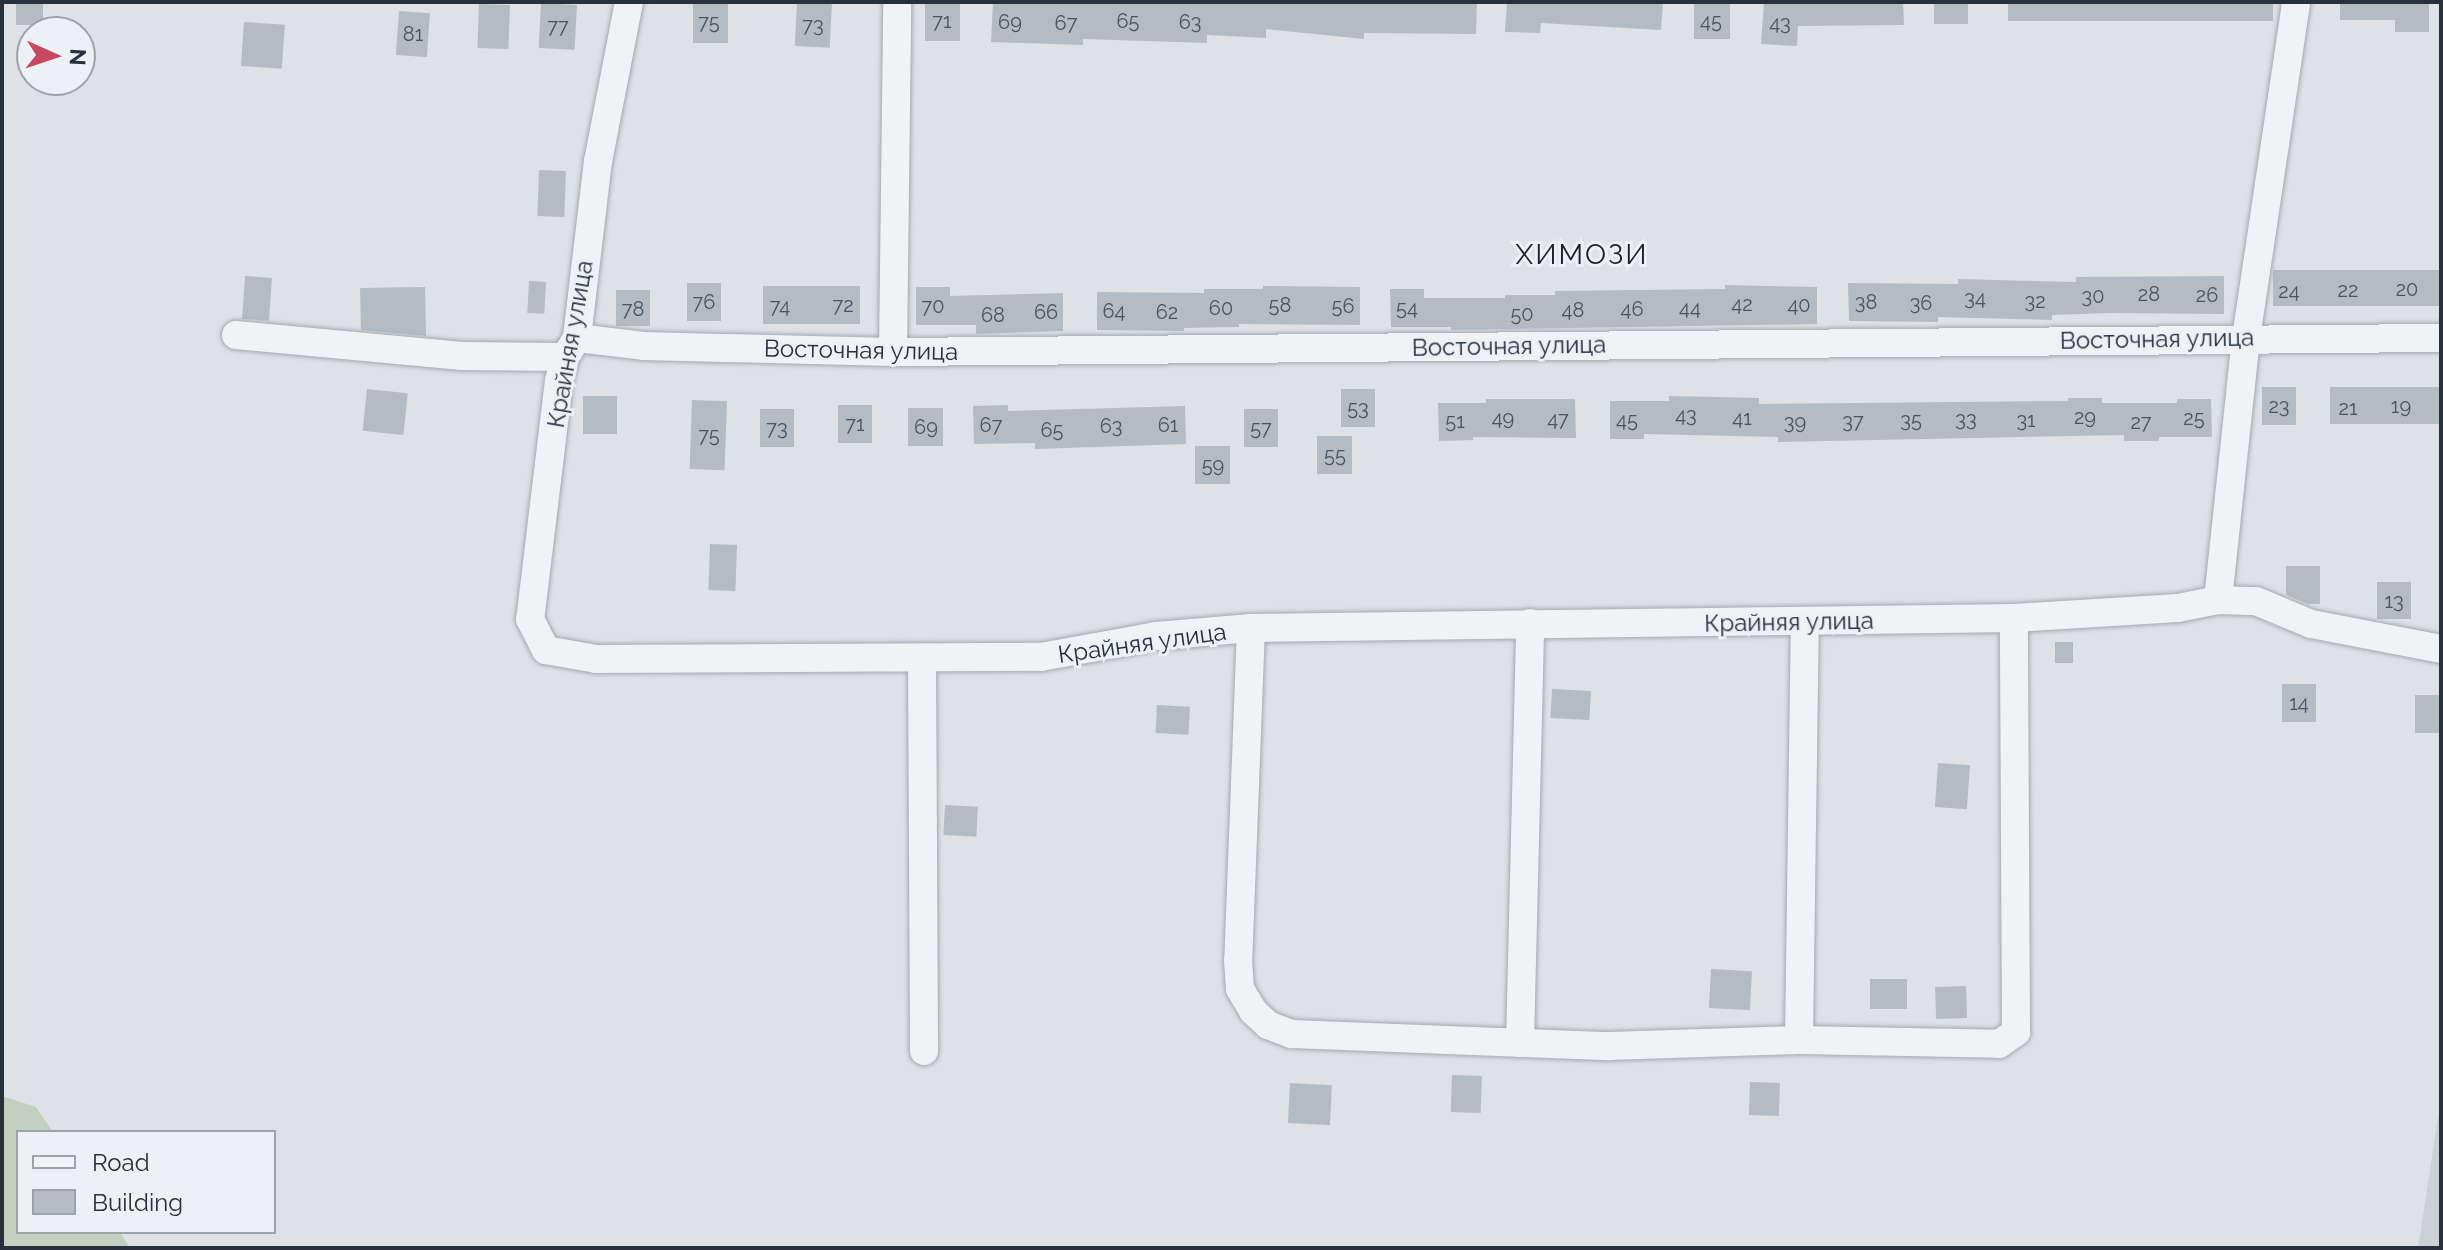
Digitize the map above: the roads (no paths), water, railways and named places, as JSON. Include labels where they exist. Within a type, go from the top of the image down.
[{"type":"street","name":"Крайняя улица","points":[[629,2],[598,161],[530,619],[546,650],[596,659],[1041,657],[1156,636],[1251,628],[1530,623],[1805,624],[2014,618],[2178,608],[2218,600],[2256,601],[2311,624],[2441,649]]},
{"type":"street","points":[[893,352],[897,2]]},
{"type":"street","points":[[2218,600],[2246,338],[2296,2]]},
{"type":"street","name":"Восточная улица","points":[[236,335],[462,356],[571,347],[644,346],[893,352],[2441,338]]},
{"type":"street","points":[[1251,628],[1238,960],[1240,989],[1253,1011],[1268,1025],[1292,1034],[1609,1046],[1799,1040],[1999,1044],[2016,1032],[2014,618]]},
{"type":"street","points":[[1520,1043],[1530,623]]},
{"type":"street","points":[[1799,1040],[1805,624]]},
{"type":"street","points":[[922,659],[924,1051]]},
{"type":"district","name":"ХИМОЗИ","points":[[1582,255]]}]
